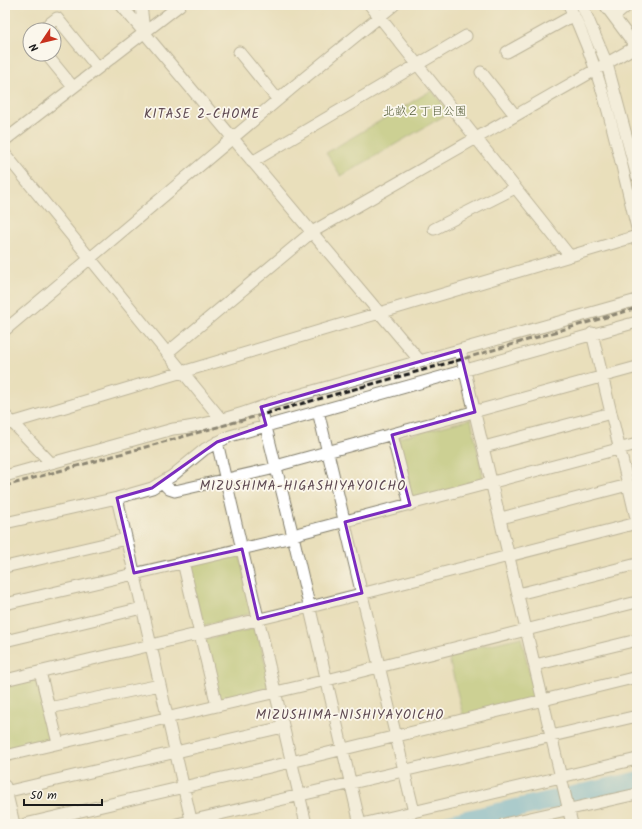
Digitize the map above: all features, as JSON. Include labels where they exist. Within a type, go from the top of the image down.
[{"type":"street","points":[[121,5],[420,361]]},
{"type":"street","points":[[141,5],[144,32]]},
{"type":"street","points":[[5,140],[97,67],[142,35],[180,5]]},
{"type":"street","points":[[370,5],[569,255]]},
{"type":"street","points":[[5,330],[232,138],[394,5]]},
{"type":"street","points":[[569,5],[590,51],[596,70],[637,228]]},
{"type":"street","points":[[582,5],[607,64],[637,176]]},
{"type":"street","points":[[167,352],[312,232],[515,115],[637,47],[605,5]]},
{"type":"street","points":[[614,17],[628,5]]},
{"type":"street","points":[[507,52],[574,15]]},
{"type":"street","points":[[52,22],[57,18],[60,22]]},
{"type":"street","points":[[62,24],[97,67]]},
{"type":"street","points":[[252,162],[466,36]]},
{"type":"street","points":[[239,52],[278,100]]},
{"type":"street","points":[[53,62],[73,87]]},
{"type":"street","points":[[481,72],[515,115]]},
{"type":"street","points":[[5,154],[221,419]]},
{"type":"street","points":[[434,229],[515,188]]},
{"type":"street","points":[[8,421],[182,373],[569,255],[637,236]]},
{"type":"street","points":[[5,476],[173,429],[185,428],[221,419],[274,402],[637,300]]},
{"type":"street","points":[[5,523],[117,498],[152,488],[205,449],[230,436],[637,322]]},
{"type":"street","points":[[5,680],[310,607],[637,522],[592,334]]},
{"type":"street","points":[[460,350],[572,824]]},
{"type":"street","points":[[162,482],[169,490],[175,491],[277,467],[637,367]]},
{"type":"street","points":[[261,407],[277,467],[350,783],[361,824],[562,783],[637,759]]},
{"type":"street","points":[[318,411],[414,812]]},
{"type":"street","points":[[484,447],[611,413]]},
{"type":"street","points":[[8,421],[51,463]]},
{"type":"street","points":[[392,435],[410,505]]},
{"type":"street","points":[[217,442],[306,824]]},
{"type":"street","points":[[5,604],[242,549],[637,444]]},
{"type":"street","points":[[500,518],[628,484]]},
{"type":"street","points":[[117,498],[191,822]]},
{"type":"street","points":[[5,567],[126,539]]},
{"type":"street","points":[[183,562],[217,706]]},
{"type":"street","points":[[518,594],[637,564]]},
{"type":"street","points":[[5,756],[327,680],[637,602]]},
{"type":"street","points":[[5,641],[142,608]]},
{"type":"street","points":[[535,665],[637,640]]},
{"type":"street","points":[[40,672],[58,743]]},
{"type":"street","points":[[25,824],[291,762],[637,677]]},
{"type":"street","points":[[49,708],[160,685]]},
{"type":"street","points":[[177,824],[191,822],[403,770],[637,716]]},
{"type":"street","points":[[14,824],[6,790],[283,727]]},
{"type":"street","points":[[504,824],[518,822],[568,804],[637,794]]},
{"type":"highlighted area","points":[[460,350],[475,412],[392,435],[410,505],[345,522],[362,593],[258,619],[242,549],[134,573],[117,498],[152,488],[217,442],[266,425],[261,407]]},
{"type":"green space","name":"北畝２丁目公園","points":[[432,90],[449,113],[341,176],[326,153]]},
{"type":"green space","points":[[471,419],[484,481],[411,501],[398,438]]},
{"type":"green space","points":[[240,554],[253,613],[202,626],[188,565]]},
{"type":"green space","points":[[257,628],[271,688],[219,701],[205,639]]},
{"type":"green space","points":[[521,637],[536,700],[463,716],[448,654]]},
{"type":"green space","points":[[38,678],[53,741],[5,751],[5,686]]},
{"type":"waterway","points":[[418,824],[637,775]]},
{"type":"waterway","points":[[447,824],[637,781]]},
{"type":"railway","points":[[5,486],[459,360],[637,308]]},
{"type":"district","name":"KITASE 2-CHOME","points":[[202,113]]},
{"type":"district","name":"MIZUSHIMA-HIGASHIYAYOICHO","points":[[303,485]]},
{"type":"district","name":"MIZUSHIMA-NISHIYAYOICHO","points":[[350,714]]}]
